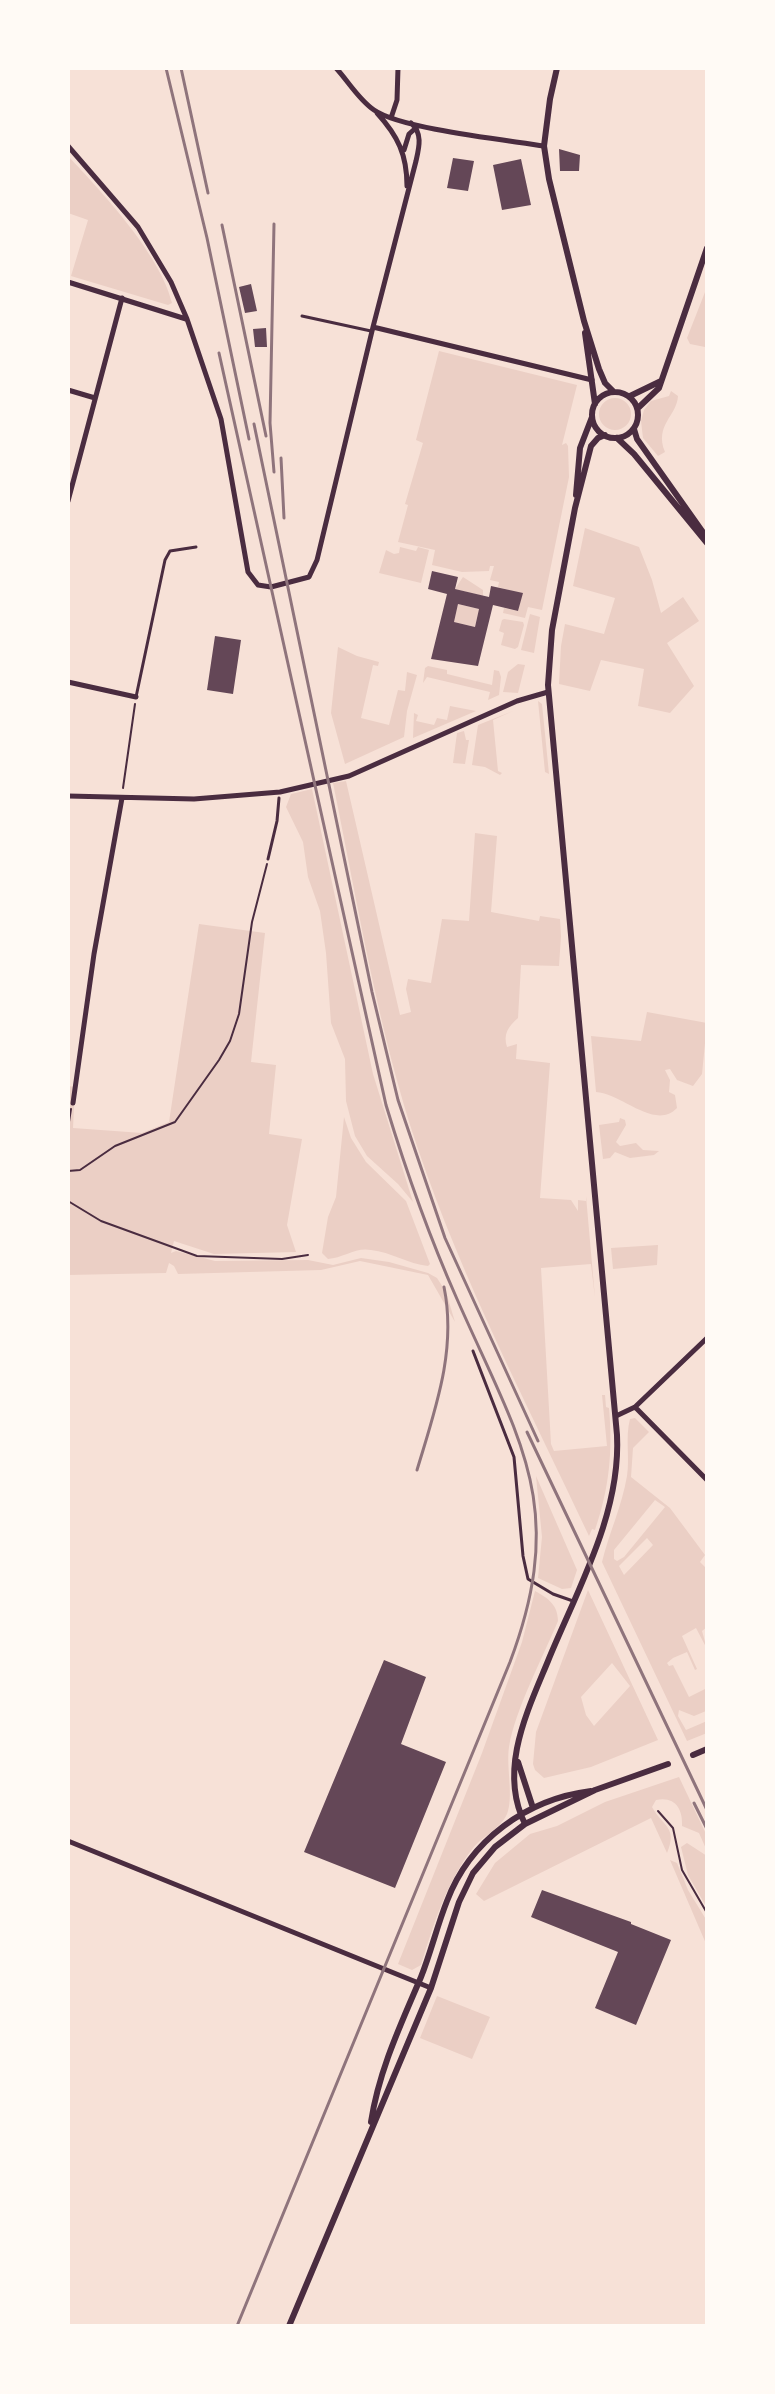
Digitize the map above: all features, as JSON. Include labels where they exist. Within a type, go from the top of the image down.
[{"type":"street","points":[[336,68],[387,124],[405,155]]},
{"type":"street","points":[[387,124],[397,100],[398,68]]},
{"type":"street","points":[[557,68],[544,146],[549,179],[584,321],[599,369],[605,383],[613,391],[630,396],[638,408],[639,416],[634,429],[637,439],[707,541]]},
{"type":"street","points":[[372,109],[417,125],[544,146]]},
{"type":"street","points":[[406,195],[406,140],[417,125]]},
{"type":"street","points":[[68,146],[138,227],[171,282],[221,419],[245,562],[252,579],[265,587],[305,579],[313,572],[419,151],[417,125]]},
{"type":"street","points":[[638,408],[653,395],[661,381],[707,248]]},
{"type":"street","points":[[68,282],[187,319]]},
{"type":"street","points":[[68,501],[122,298]]},
{"type":"street","points":[[575,508],[580,448],[595,404],[584,321]]},
{"type":"street","points":[[372,329],[592,380]]},
{"type":"street","points":[[630,396],[661,381]]},
{"type":"street","points":[[68,390],[95,398]]},
{"type":"street","points":[[595,404],[599,398],[613,391]]},
{"type":"street","points":[[592,417],[599,431],[617,438],[634,454],[707,541]]},
{"type":"street","points":[[617,438],[634,429]]},
{"type":"street","points":[[525,1824],[514,1787],[516,1754],[523,1726],[597,1542],[613,1493],[618,1449],[548,692],[552,630],[575,508],[591,446],[605,435]]},
{"type":"street","points":[[68,682],[136,697]]},
{"type":"street","points":[[68,796],[194,799],[280,792],[345,777],[514,703],[548,692]]},
{"type":"street","points":[[73,1103],[94,954],[122,798]]},
{"type":"street","points":[[616,1416],[635,1407],[707,1338]]},
{"type":"street","points":[[635,1407],[707,1480]]},
{"type":"street","points":[[693,1755],[707,1749]]},
{"type":"street","points":[[516,1754],[523,1784],[537,1817]]},
{"type":"street","points":[[289,2326],[369,2129],[381,2108],[431,1988],[459,1902],[473,1873],[495,1847],[537,1817],[595,1790],[668,1764]]},
{"type":"street","points":[[369,2129],[391,2046],[418,1983],[447,1899],[461,1873],[489,1838],[520,1815],[568,1795],[595,1790]]},
{"type":"street","points":[[68,1841],[431,1988]]},
{"type":"lane","points":[[302,316],[372,329]]},
{"type":"lane","points":[[136,697],[165,560],[170,551],[196,547]]},
{"type":"lane","points":[[268,859],[279,798]]},
{"type":"lane","points":[[473,1351],[514,1457],[528,1579],[553,1594],[573,1601]]},
{"type":"path","points":[[122,798],[136,697]]},
{"type":"path","points":[[68,1171],[80,1170],[115,1146],[175,1122],[219,1060],[230,1041],[239,1014],[252,922],[268,859]]},
{"type":"path","points":[[68,1128],[73,1103]]},
{"type":"path","points":[[68,1201],[101,1221],[197,1256],[282,1259],[308,1255]]},
{"type":"path","points":[[658,1811],[673,1828],[682,1870],[707,1913]]},
{"type":"shaded area","points":[[68,156],[113,205],[143,245],[166,284],[172,303],[168,305],[71,276],[88,220],[68,213]]},
{"type":"shaded area","points":[[707,287],[705,347],[690,344],[687,338]]},
{"type":"shaded area","points":[[439,351],[577,385],[562,445],[566,443],[568,446],[569,477],[542,610],[528,607],[525,618],[503,613],[504,608],[518,611],[522,594],[498,587],[499,582],[490,580],[494,566],[490,566],[489,571],[462,572],[432,565],[435,550],[398,542],[408,505],[405,504],[423,443],[416,440]]},
{"type":"shaded area","points":[[671,391],[678,396],[677,403],[662,435],[665,452],[658,456],[643,438],[641,421],[651,401],[669,396]]},
{"type":"shaded area","points":[[615,398],[626,403],[631,414],[626,425],[615,430],[604,425],[599,414],[604,403]]},
{"type":"shaded area","points":[[585,528],[639,547],[661,613],[683,597],[699,621],[667,643],[694,686],[670,713],[638,706],[644,669],[601,660],[590,691],[559,684],[565,624],[604,634],[615,598],[573,586]]},
{"type":"shaded area","points":[[400,547],[429,550],[421,583],[379,573],[386,550],[399,553]]},
{"type":"shaded area","points":[[463,577],[483,590],[483,596],[455,589]]},
{"type":"shaded area","points":[[458,604],[479,609],[475,627],[454,622]]},
{"type":"shaded area","points":[[530,614],[540,617],[534,653],[521,650]]},
{"type":"shaded area","points":[[504,619],[523,622],[515,649],[501,645],[504,633],[499,631]]},
{"type":"shaded area","points":[[338,647],[379,662],[378,666],[373,665],[361,718],[389,725],[398,690],[405,691],[407,672],[417,675],[404,737],[345,764],[331,713]]},
{"type":"shaded area","points":[[518,664],[525,665],[518,693],[503,692],[508,672]]},
{"type":"shaded area","points":[[428,666],[492,685],[494,670],[499,671],[499,695],[488,700],[490,692],[427,677],[423,683]]},
{"type":"shaded area","points":[[538,701],[542,704],[549,774],[545,772]]},
{"type":"shaded area","points":[[450,706],[476,711],[413,738],[414,713],[418,715],[416,721],[434,725],[437,718],[447,720]]},
{"type":"shaded area","points":[[513,711],[493,720],[498,771],[502,773],[500,775],[485,767],[472,765],[478,725]]},
{"type":"shaded area","points":[[464,731],[466,740],[469,740],[465,764],[453,763],[457,733]]},
{"type":"shaded area","points":[[346,781],[400,1015],[411,1012],[406,989],[408,979],[431,983],[442,919],[469,921],[475,833],[497,836],[491,912],[539,921],[540,916],[560,919],[559,966],[521,965],[518,1018],[509,1028],[506,1038],[507,1047],[517,1044],[516,1059],[550,1063],[540,1198],[571,1200],[578,1211],[578,1200],[586,1201],[586,1196],[595,1298],[591,1264],[541,1268],[551,1444],[554,1451],[607,1446],[602,1395],[605,1395],[606,1407],[609,1408],[607,1485],[595,1530],[592,1529],[589,1536],[476,1296],[418,1149],[380,1014],[333,783]]},
{"type":"shaded area","points":[[312,789],[373,1074],[413,1202],[367,1156],[355,1136],[346,1101],[345,1059],[331,1023],[320,911],[308,877],[303,842],[286,807],[291,794]]},
{"type":"shaded area","points":[[199,924],[265,933],[251,1062],[276,1065],[269,1134],[302,1139],[287,1225],[296,1252],[214,1254],[174,1241],[171,1253],[176,1251],[215,1261],[308,1260],[333,1265],[361,1258],[389,1262],[428,1273],[437,1278],[446,1292],[455,1322],[428,1275],[360,1261],[321,1270],[178,1274],[169,1263],[166,1273],[68,1275],[68,1086],[75,1087],[73,1128],[142,1133],[169,1122]]},
{"type":"shaded area","points":[[647,1012],[707,1023],[702,1074],[693,1086],[677,1080],[670,1069],[665,1070],[670,1080],[669,1092],[675,1095],[677,1108],[668,1114],[648,1113],[596,1092],[591,1036],[641,1041]]},
{"type":"shaded area","points":[[344,1117],[351,1138],[366,1162],[406,1201],[430,1264],[428,1266],[371,1250],[328,1259],[322,1253],[328,1217],[336,1197]]},
{"type":"shaded area","points":[[620,1118],[625,1120],[626,1125],[616,1142],[620,1146],[636,1143],[643,1150],[659,1151],[654,1155],[630,1158],[615,1152],[610,1158],[603,1159],[599,1125],[619,1122]]},
{"type":"shaded area","points":[[658,1245],[657,1265],[613,1269],[611,1248]]},
{"type":"shaded area","points":[[635,1418],[649,1432],[633,1448],[631,1477],[670,1508],[705,1555],[700,1562],[707,1569],[707,1627],[702,1631],[707,1649],[696,1628],[682,1636],[697,1669],[687,1652],[667,1663],[673,1665],[689,1697],[707,1688],[706,1711],[694,1716],[679,1710],[678,1716],[686,1730],[707,1721],[707,1733],[687,1741],[602,1562],[627,1476],[630,1419]],"holes":[[[655,1500],[665,1507],[624,1557],[617,1561],[614,1550]],[[647,1538],[653,1545],[624,1575],[619,1566]]]},
{"type":"shaded area","points":[[536,1476],[577,1570],[571,1588],[562,1589],[538,1578],[542,1537]]},
{"type":"shaded area","points":[[588,1590],[658,1740],[591,1767],[544,1778],[533,1764],[536,1732]],"holes":[[[612,1663],[630,1686],[594,1726],[586,1715],[581,1697]]]},
{"type":"shaded area","points":[[535,1591],[551,1603],[558,1621],[512,1732],[508,1755],[510,1799],[507,1814],[501,1824],[473,1848],[455,1875],[421,1965],[412,1970],[398,1964],[482,1753],[522,1642]]},
{"type":"shaded area","points":[[679,1777],[707,1836],[707,1851],[699,1833],[682,1826],[681,1814],[673,1802],[656,1800],[652,1807],[670,1832],[667,1853],[651,1818],[484,1901],[476,1894],[495,1863],[530,1834],[557,1826],[605,1802]]},
{"type":"shaded area","points":[[687,1843],[707,1856],[707,1908],[688,1875],[681,1847]]},
{"type":"shaded area","points":[[670,1860],[677,1863],[688,1890],[707,1921],[707,1946]]},
{"type":"shaded area","points":[[437,1996],[490,2017],[472,2059],[420,2038]]},
{"type":"building","points":[[559,149],[580,155],[579,171],[560,171]]},
{"type":"building","points":[[453,158],[474,161],[468,191],[447,188]]},
{"type":"building","points":[[521,159],[531,205],[502,210],[493,165]]},
{"type":"building","points":[[251,284],[257,311],[245,313],[239,287]]},
{"type":"building","points":[[266,328],[267,347],[255,347],[253,329]]},
{"type":"building","points":[[432,571],[458,577],[455,589],[489,597],[491,586],[523,593],[518,611],[493,605],[478,666],[431,659],[447,594],[428,589]],"holes":[[[458,604],[479,609],[475,627],[454,622]]]},
{"type":"building","points":[[215,636],[241,640],[233,694],[207,690]]},
{"type":"building","points":[[384,1660],[426,1677],[401,1744],[446,1762],[395,1888],[304,1852]]},
{"type":"building","points":[[542,1890],[671,1940],[636,2025],[595,2008],[618,1952],[531,1917]]},
{"type":"railway","points":[[166,68],[207,238],[249,439]]},
{"type":"railway","points":[[181,68],[208,193]]},
{"type":"railway","points":[[274,224],[270,423],[274,472]]},
{"type":"railway","points":[[222,225],[266,436]]},
{"type":"railway","points":[[219,353],[386,1105],[437,1251],[517,1434],[529,1474],[536,1515],[535,1559],[527,1607],[510,1662],[237,2326]]},
{"type":"railway","points":[[254,424],[372,992],[398,1100],[445,1238],[538,1441]]},
{"type":"railway","points":[[281,458],[284,518]]},
{"type":"railway","points":[[417,1470],[437,1402],[446,1357],[448,1334],[444,1287]]},
{"type":"railway","points":[[527,1432],[707,1810]]},
{"type":"railway","points":[[694,1803],[707,1829]]}]
